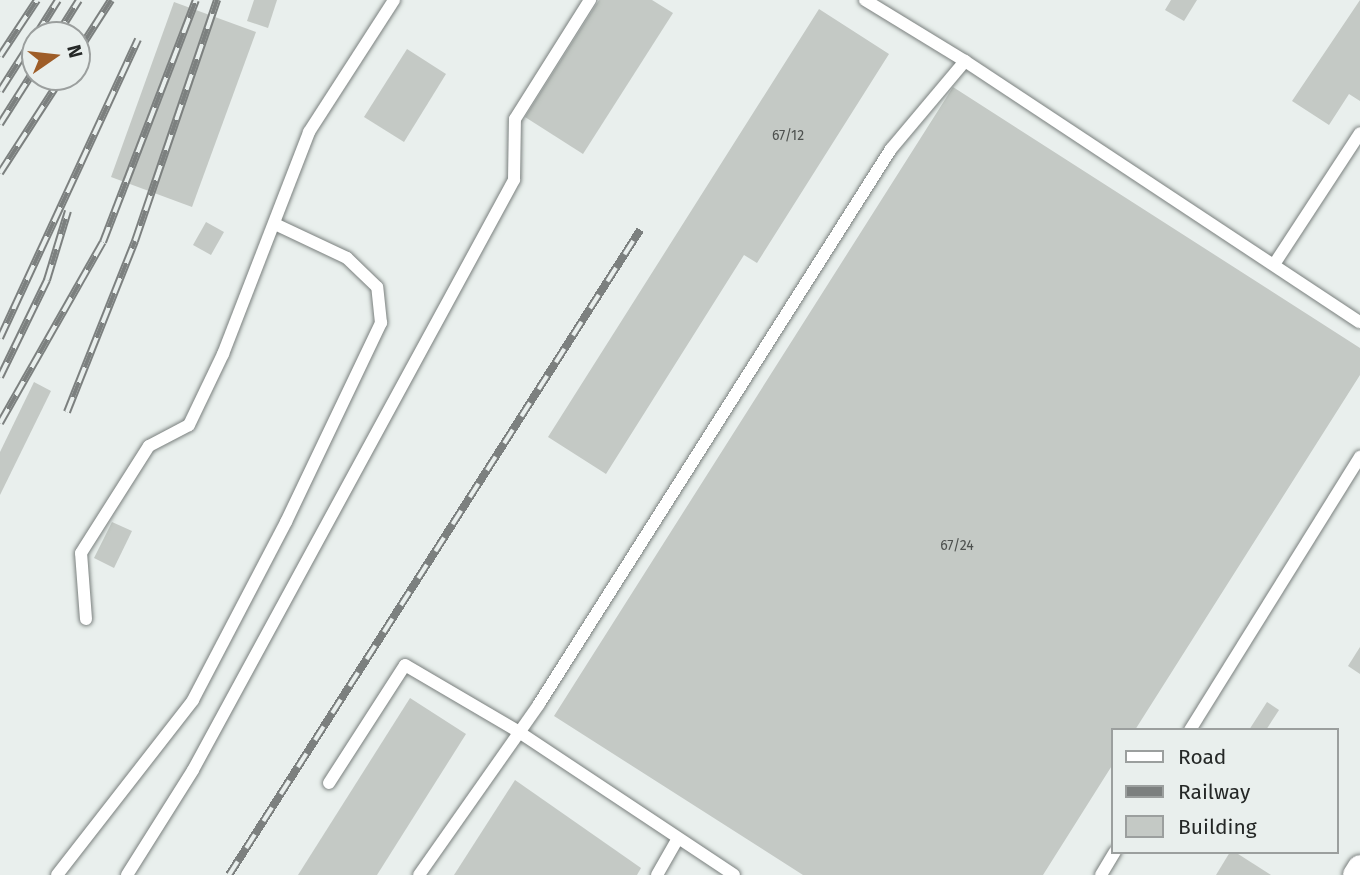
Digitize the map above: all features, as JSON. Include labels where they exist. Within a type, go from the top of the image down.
[{"type":"street","points":[[1355,875],[1360,867]]},
{"type":"lane","points":[[86,619],[81,553],[149,446],[189,425],[275,224],[309,132],[394,0]]},
{"type":"lane","points":[[127,875],[193,771],[514,180],[515,119],[590,0]]},
{"type":"lane","points":[[865,0],[965,61],[1275,263],[1360,322]]},
{"type":"lane","points":[[419,875],[519,732],[891,149],[965,61]]},
{"type":"lane","points":[[1275,263],[1360,134]]},
{"type":"lane","points":[[57,875],[193,700],[286,522],[381,323],[377,287],[347,258],[275,224]]},
{"type":"lane","points":[[1191,728],[1360,457]]},
{"type":"lane","points":[[329,783],[405,664],[519,732],[677,840],[734,875]]},
{"type":"lane","points":[[657,875],[677,840]]},
{"type":"lane","points":[[1101,875],[1114,854]]},
{"type":"building","points":[[254,0],[277,0],[268,28],[247,21]]},
{"type":"building","points":[[599,0],[652,0],[673,13],[583,154],[525,117]]},
{"type":"building","points":[[1171,0],[1197,0],[1184,21],[1165,10]]},
{"type":"building","points":[[1360,0],[1360,101],[1349,94],[1329,125],[1292,101]]},
{"type":"building","points":[[174,2],[256,32],[192,207],[111,177]]},
{"type":"building","points":[[819,9],[889,54],[757,263],[744,255],[606,474],[548,437]]},
{"type":"building","points":[[407,49],[446,74],[404,142],[364,117]]},
{"type":"building","points":[[953,87],[1360,348],[1360,375],[1136,728],[1112,728],[1112,766],[1043,875],[803,875],[554,716]]},
{"type":"building","points":[[206,222],[224,232],[211,255],[193,245]]},
{"type":"building","points":[[34,382],[51,391],[0,495],[0,452]]},
{"type":"building","points":[[112,522],[132,531],[114,568],[94,558]]},
{"type":"building","points":[[1360,647],[1360,674],[1348,666]]},
{"type":"building","points":[[410,698],[466,734],[377,875],[298,875]]},
{"type":"building","points":[[1267,702],[1279,710],[1267,728],[1250,728]]},
{"type":"building","points":[[515,780],[641,868],[637,875],[454,875]]},
{"type":"building","points":[[1229,854],[1238,854],[1271,875],[1216,875]]},
{"type":"railway","points":[[0,56],[37,0]]},
{"type":"railway","points":[[45,21],[58,0]]},
{"type":"railway","points":[[66,21],[79,0]]},
{"type":"railway","points":[[91,31],[111,0]]},
{"type":"railway","points":[[0,423],[103,242],[196,0]]},
{"type":"railway","points":[[67,412],[135,241],[217,0]]},
{"type":"railway","points":[[0,338],[138,39]]},
{"type":"railway","points":[[0,91],[21,58]]},
{"type":"railway","points":[[0,124],[21,91]]},
{"type":"railway","points":[[0,173],[53,91]]},
{"type":"railway","points":[[0,377],[47,280],[68,211]]},
{"type":"railway","points":[[229,875],[640,230]]}]
